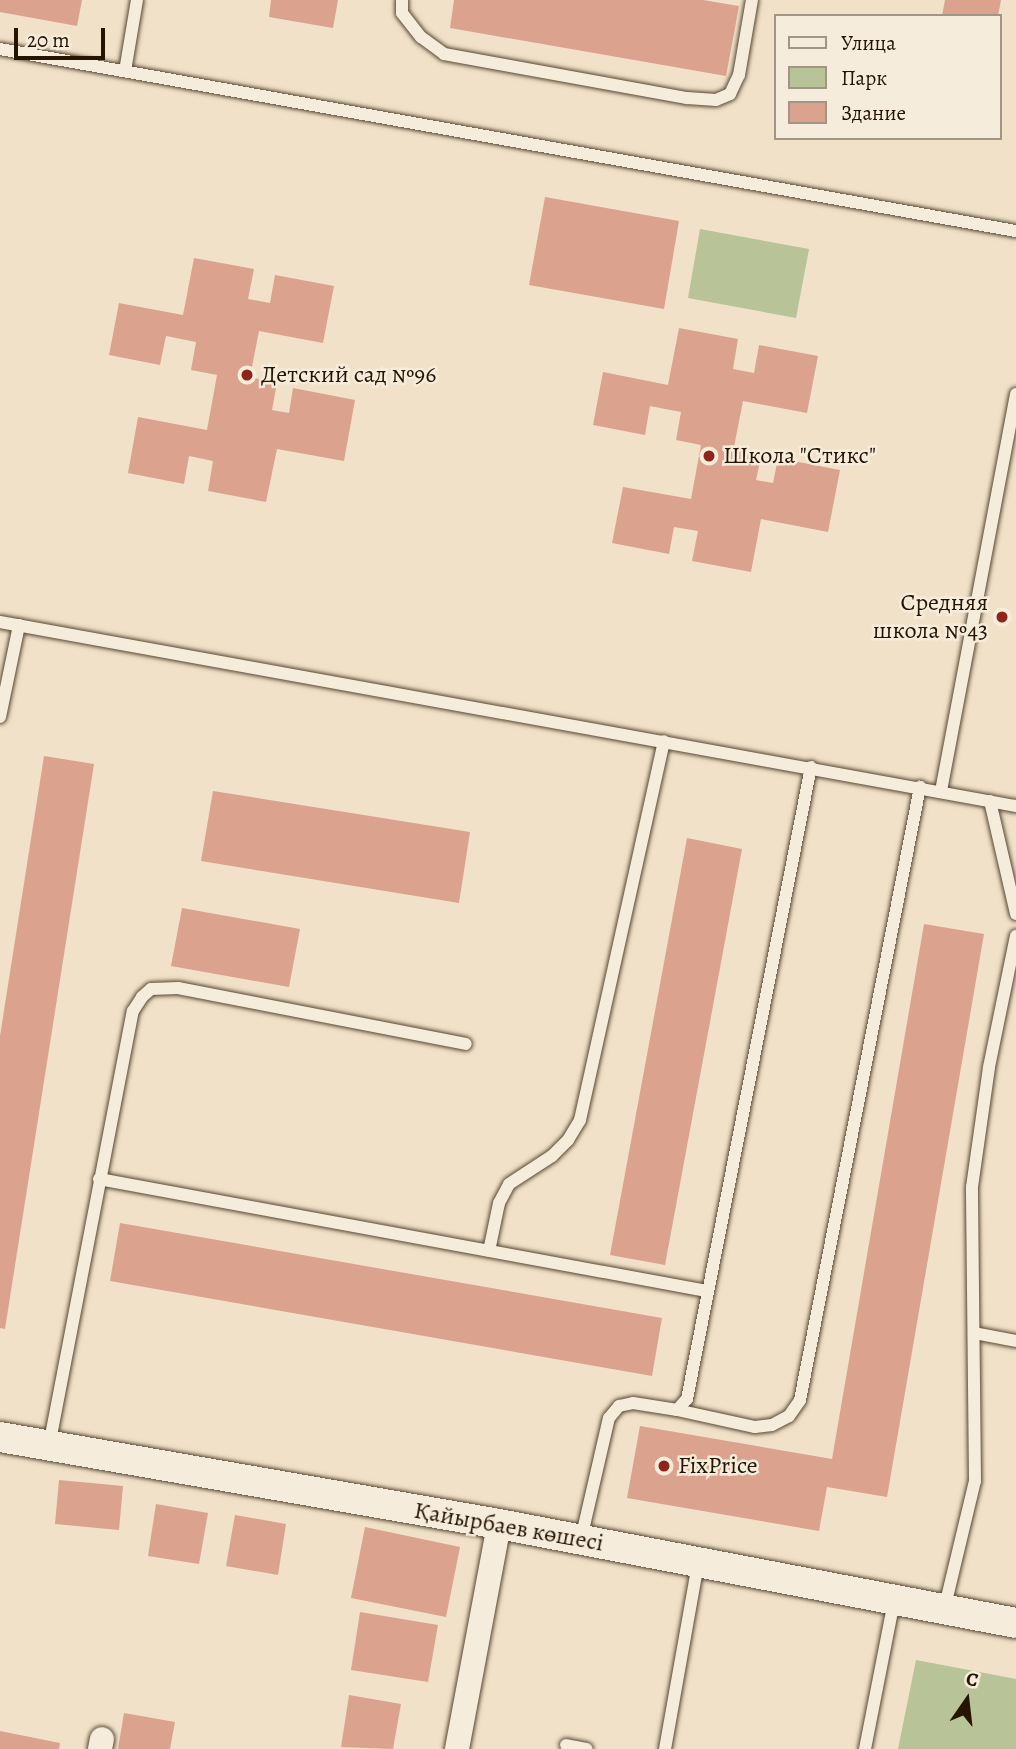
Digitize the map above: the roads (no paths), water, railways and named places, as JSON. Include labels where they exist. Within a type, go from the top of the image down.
[{"type":"street","name":"Қайырбаев көшесі","points":[[0,1437],[499,1524],[1016,1623]]},
{"type":"street","points":[[457,1749],[499,1524]]},
{"type":"lane","points":[[125,71],[136,0]]},
{"type":"lane","points":[[402,0],[402,13],[421,37],[444,54],[687,99],[716,100],[730,94],[739,75],[752,0]]},
{"type":"lane","points":[[0,49],[1016,231]]},
{"type":"lane","points":[[941,791],[1016,394]]},
{"type":"lane","points":[[0,622],[1016,806]]},
{"type":"lane","points":[[0,715],[19,625]]},
{"type":"lane","points":[[489,1251],[499,1203],[509,1184],[552,1156],[568,1140],[580,1121],[664,741]]},
{"type":"lane","points":[[677,1410],[687,1399],[811,767]]},
{"type":"lane","points":[[581,1540],[609,1418],[619,1406],[633,1403],[755,1427],[772,1426],[789,1416],[800,1400],[920,787]]},
{"type":"lane","points":[[990,801],[1016,914]]},
{"type":"lane","points":[[944,1610],[975,1481],[972,1187],[989,1068],[1016,936]]},
{"type":"lane","points":[[49,1446],[133,1011],[151,989],[178,988],[466,1044]]},
{"type":"lane","points":[[99,1179],[707,1291]]},
{"type":"lane","points":[[974,1333],[1016,1341]]},
{"type":"lane","points":[[665,1749],[698,1563]]},
{"type":"lane","points":[[866,1749],[894,1601]]},
{"type":"lane","points":[[566,1745],[587,1749]]},
{"type":"place","name":"Детский сад №96","points":[[247,375]]},
{"type":"place","name":"Школа \"Стикс\"","points":[[709,456]]},
{"type":"place","name":"Средняя школа №43","points":[[1002,617]]},
{"type":"place","name":"FixPrice","points":[[664,1466]]}]
